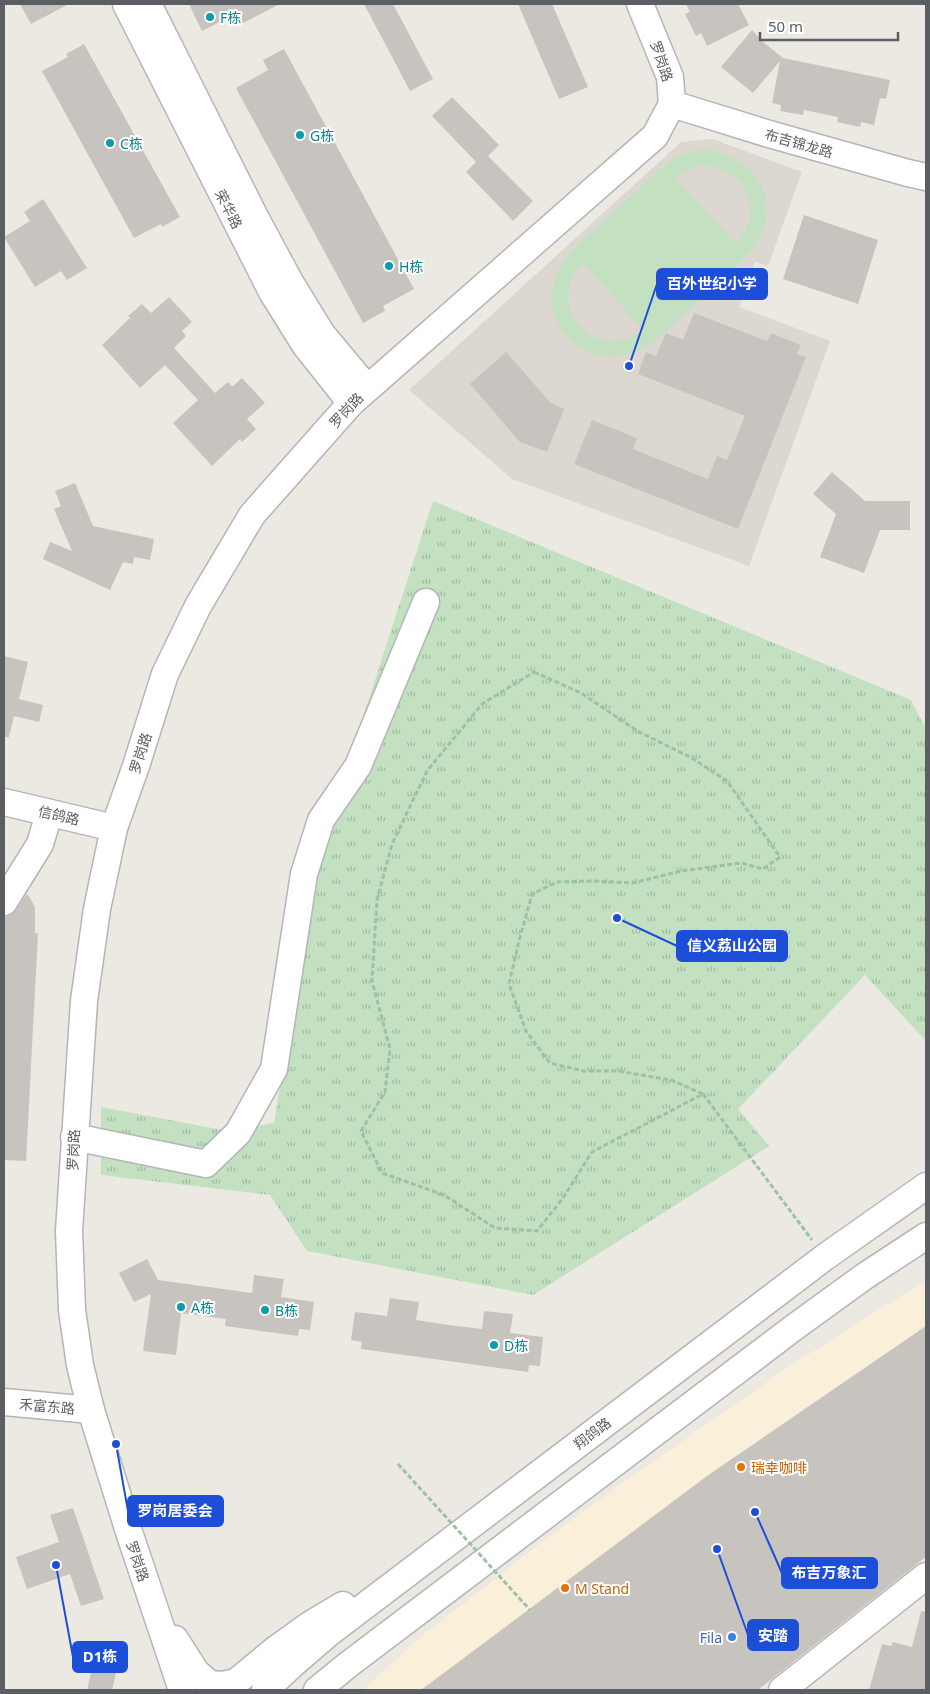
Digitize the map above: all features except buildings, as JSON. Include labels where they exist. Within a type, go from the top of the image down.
[{"type":"street","name":"荣华路","points":[[126,4],[272,292],[305,345],[359,395]]},
{"type":"street","name":"荣华路","points":[[148,4],[255,218],[290,282],[359,395]]},
{"type":"street","name":"罗岗路","points":[[182,1690],[128,1532],[91,1410],[80,1365],[72,1310],[69,1231],[84,1001],[97,909],[114,828],[165,674],[198,606],[252,516],[359,395],[655,136],[672,104],[670,76],[640,4]]},
{"type":"street","name":"布吉锦龙路","points":[[672,104],[908,174],[926,177]]},
{"type":"street","points":[[74,1137],[206,1164],[238,1134],[274,1069],[304,874],[321,820],[358,766],[426,602]]},
{"type":"street","name":"信鸽路","points":[[4,802],[114,828]]},
{"type":"street","points":[[4,902],[40,844],[49,814]]},
{"type":"street","name":"翔鸽路","points":[[265,1690],[329,1633],[384,1591],[825,1257],[926,1186]]},
{"type":"street","points":[[317,1690],[348,1664],[796,1326],[926,1236]]},
{"type":"street","name":"禾富东路","points":[[4,1402],[91,1410]]},
{"type":"street","points":[[782,1690],[926,1576]]},
{"type":"street","points":[[154,1607],[196,1672],[210,1684],[223,1685],[236,1682],[276,1649],[340,1606],[384,1591]]},
{"type":"path","points":[[703,1094],[592,1152],[563,1198],[537,1231],[495,1228],[444,1195],[382,1173],[361,1131],[384,1092],[390,1049],[372,981],[377,900],[392,844],[427,771],[482,704],[534,672],[581,693],[639,732],[692,758],[727,781],[780,857],[764,869],[740,863],[681,870],[633,884],[592,881],[557,882],[532,894],[509,984],[526,1031],[550,1064],[584,1071],[618,1071],[671,1080],[703,1094],[825,1257]]},
{"type":"path","points":[[398,1464],[530,1610]]},
{"type":"shaded area","points":[[713,139],[802,172],[768,266],[755,262],[739,307],[830,341],[749,566],[512,479],[409,390],[681,142]]},
{"type":"shaded area","points":[[926,1280],[926,1557],[907,1574],[758,1690],[363,1690],[417,1640],[542,1542],[624,1482],[790,1366]]},
{"type":"green space","points":[[704,149],[724,154],[741,162],[754,174],[763,188],[767,204],[765,221],[759,239],[747,256],[654,342],[629,354],[605,356],[584,350],[567,337],[556,319],[552,298],[556,274],[571,251],[664,165],[688,152]],"holes":[[[704,166],[719,169],[731,175],[741,184],[747,194],[750,206],[749,219],[745,232],[736,244],[675,178],[689,170]],[[583,263],[643,330],[625,339],[607,340],[592,335],[580,326],[571,312],[568,297],[571,280]]]},
{"type":"green space","points":[[433,501],[911,700],[926,729],[926,1041],[865,975],[738,1109],[769,1146],[533,1295],[307,1251],[270,1195],[101,1175],[101,1107],[228,1131],[274,1123],[316,862]]},
{"type":"place","name":"F栋","points":[[210,17]]},
{"type":"place","name":"G栋","points":[[300,135]]},
{"type":"place","name":"C栋","points":[[110,143]]},
{"type":"place","name":"H栋","points":[[389,266]]},
{"type":"place","name":"百外世纪小学","points":[[629,366]]},
{"type":"place","name":"信义荔山公园","points":[[617,918]]},
{"type":"place","name":"A栋","points":[[181,1307]]},
{"type":"place","name":"B栋","points":[[265,1310]]},
{"type":"place","name":"D栋","points":[[494,1345]]},
{"type":"place","name":"罗岗居委会","points":[[116,1444]]},
{"type":"place","name":"瑞幸咖啡","points":[[741,1467]]},
{"type":"place","name":"布吉万象汇","points":[[755,1512]]},
{"type":"place","name":"安踏","points":[[717,1549]]},
{"type":"place","name":"D1栋","points":[[56,1565]]},
{"type":"place","name":"M Stand","points":[[565,1588]]},
{"type":"place","name":"Fila","points":[[732,1637]]}]
